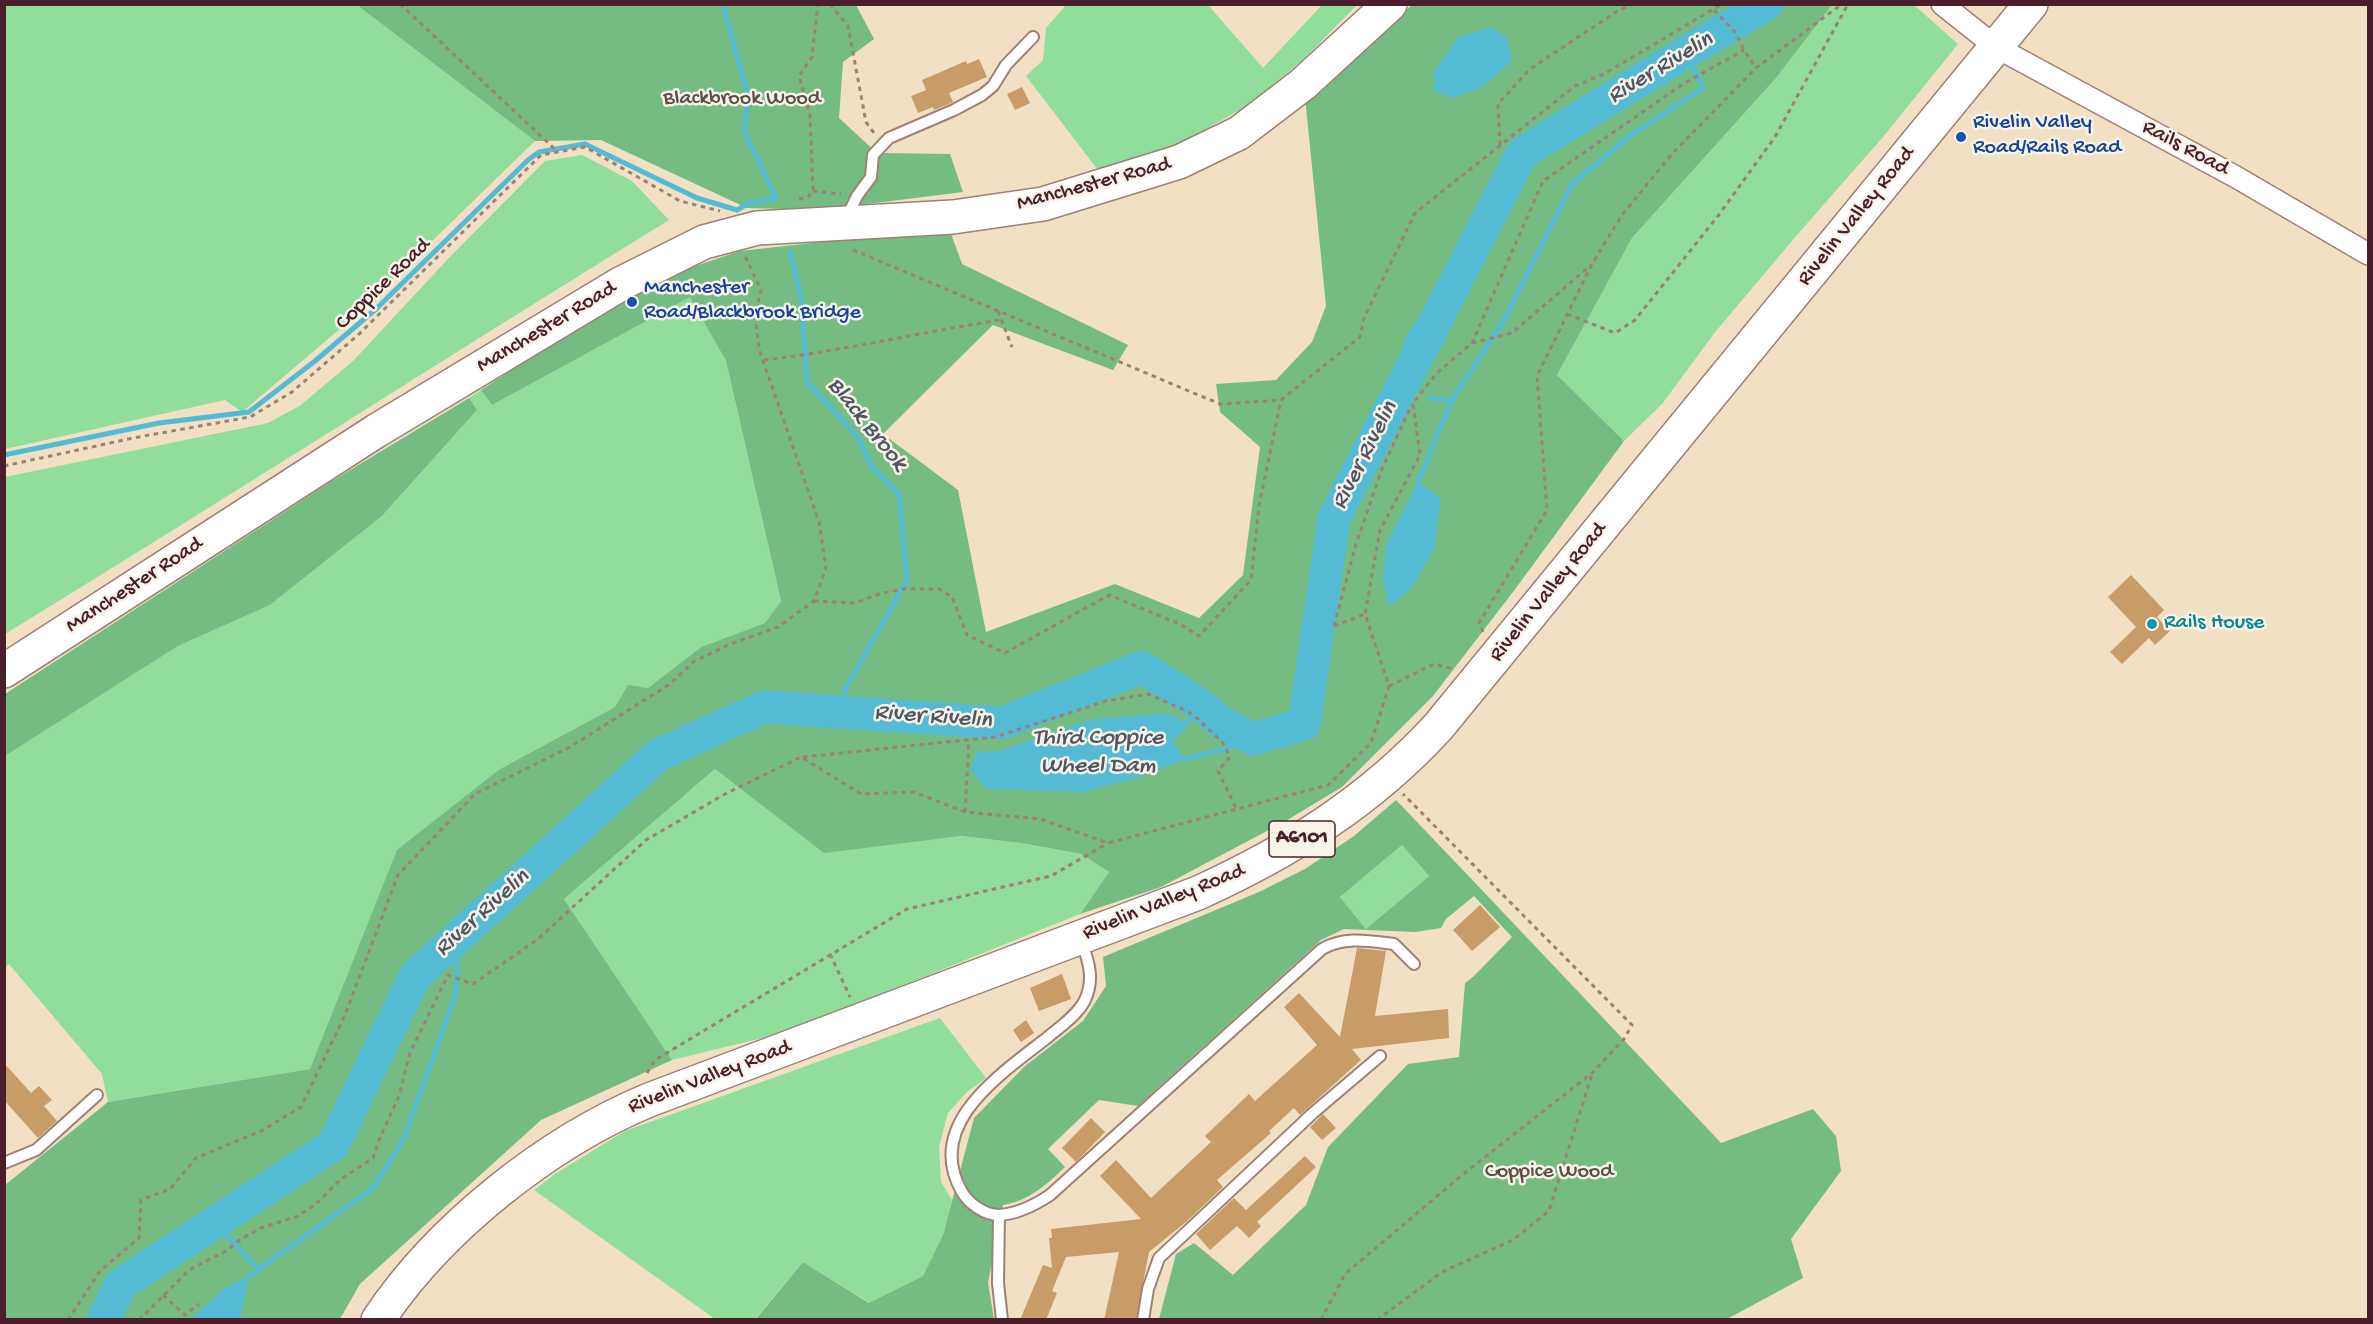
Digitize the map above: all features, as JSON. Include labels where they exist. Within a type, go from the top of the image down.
[{"type":"main road","name":"Manchester Road","points":[[4,671],[376,431],[622,283],[704,242],[729,222],[757,228],[846,215],[952,217],[1043,204],[1179,162],[1239,133],[1303,84],[1390,4]]},
{"type":"main road","name":"Rivelin Valley Road","points":[[378,1320],[430,1255],[492,1197],[551,1152],[625,1110],[1153,911],[1253,867],[1323,825],[1387,778],[1431,735],[1488,667],[2031,4]]},
{"type":"street","name":"Rails Road","points":[[1942,4],[1996,47],[2236,177],[2368,254]]},
{"type":"lane","points":[[846,215],[871,177],[873,155],[889,138],[954,110],[982,95],[993,86],[1006,65],[1033,37]]},
{"type":"lane","points":[[1079,938],[1089,959],[1090,972],[1088,992],[1083,1004],[1072,1017],[1002,1074],[977,1098],[952,1138],[950,1153],[952,1166],[964,1196],[974,1206],[989,1214],[999,1215],[1021,1211],[1050,1195],[1322,949],[1345,940],[1394,944],[1414,964]]},
{"type":"lane","points":[[1143,1320],[1148,1288],[1159,1258],[1313,1113],[1380,1056]]},
{"type":"lane","points":[[4,1163],[36,1150],[97,1095]]},
{"type":"lane","points":[[999,1215],[998,1283],[1002,1320]]},
{"type":"path","points":[[400,4],[558,152]]},
{"type":"path","points":[[798,199],[808,197],[813,191],[810,115],[799,76],[812,57],[818,4]]},
{"type":"path","points":[[830,4],[848,26],[866,122],[882,146]]},
{"type":"path","points":[[1500,145],[1498,104],[1530,69],[1616,12],[1632,4]]},
{"type":"path","points":[[813,191],[846,215],[838,243],[1220,404],[1281,400],[1360,337],[1364,318],[1415,213],[1575,86],[1604,74],[1722,4]]},
{"type":"path","points":[[1389,686],[1434,664],[1488,667],[1479,623],[1547,510],[1537,376],[1592,264],[1622,215],[1671,155],[1756,68],[1842,4]]},
{"type":"path","points":[[1568,314],[1600,329],[1615,333],[1635,320],[1718,216],[1775,137],[1848,4]]},
{"type":"path","points":[[1714,10],[1736,33],[1756,68]]},
{"type":"path","points":[[1365,614],[1334,626],[1356,544],[1382,469],[1413,402],[1437,373],[1472,343],[1543,181],[1683,84],[1744,50]]},
{"type":"path","name":"Coppice Road","points":[[4,466],[133,438],[250,417],[292,392],[358,335],[541,155],[585,147],[680,201],[729,222]]},
{"type":"path","points":[[68,1320],[100,1271],[139,1238],[141,1200],[170,1189],[196,1158],[261,1131],[301,1107],[345,1015],[398,875],[475,794],[570,747],[670,684],[693,662],[728,645],[778,627],[814,601],[826,568],[819,522],[759,349],[755,315],[761,290],[729,222]]},
{"type":"path","points":[[1472,343],[1512,333],[1592,264]]},
{"type":"path","points":[[998,311],[1012,347]]},
{"type":"path","points":[[764,360],[818,354],[927,331],[1000,320]]},
{"type":"path","points":[[814,601],[855,603],[894,591],[939,589],[952,597],[967,635],[1005,653],[1109,595],[1180,624],[1199,636],[1251,580],[1260,506],[1281,400]]},
{"type":"path","points":[[625,1110],[655,1060],[907,909],[1051,876],[1108,843],[1329,785],[1371,743],[1389,686],[1365,614],[1380,530],[1420,455],[1413,402]]},
{"type":"path","points":[[139,1320],[189,1270],[226,1251],[261,1228],[298,1216],[316,1204],[341,1179],[373,1158],[399,1096],[410,1053],[448,975],[473,984],[537,940],[646,840],[725,795],[801,757],[995,738],[1106,700],[1148,693],[1187,711],[1223,743],[1230,756],[1218,771],[1237,810]]},
{"type":"path","points":[[965,812],[969,740]]},
{"type":"path","points":[[801,757],[861,794],[914,792],[965,812],[1040,819],[1108,843]]},
{"type":"path","points":[[1321,1320],[1345,1274],[1461,1176],[1592,1073],[1624,1039],[1632,1025],[1387,778]]},
{"type":"path","points":[[830,954],[861,1020]]},
{"type":"path","points":[[1377,1320],[1442,1272],[1514,1240],[1549,1211],[1592,1073]]},
{"type":"path","points":[[163,1295],[185,1315],[199,1304]]},
{"type":"green space","points":[[4,5],[357,5],[535,141],[354,317],[242,412],[225,400],[5,449]]},
{"type":"green space","name":"Blackbrook Wood","points":[[357,5],[856,5],[874,39],[843,62],[839,118],[877,153],[950,154],[963,192],[819,210],[747,208],[601,140],[535,141]]},
{"type":"green space","points":[[1066,5],[1208,5],[1263,68],[1322,5],[1357,5],[1303,60],[1245,107],[1170,149],[1098,170],[1026,76],[1043,60],[1046,28]]},
{"type":"green space","points":[[1412,5],[1832,5],[1776,78],[1632,238],[1557,375],[1624,441],[1433,696],[1342,787],[1284,822],[1161,887],[1080,914],[1109,872],[1081,854],[1021,843],[961,836],[824,853],[715,769],[564,899],[672,1060],[541,1120],[360,1284],[340,1319],[5,1320],[5,1185],[108,1102],[310,1069],[397,850],[500,769],[615,707],[628,685],[648,688],[701,647],[765,623],[781,601],[726,361],[690,297],[492,405],[481,390],[578,327],[674,273],[740,251],[949,228],[962,264],[1128,345],[1113,370],[993,325],[883,434],[958,490],[986,632],[1115,584],[1199,618],[1243,575],[1260,447],[1220,412],[1216,384],[1276,380],[1312,342],[1326,306],[1305,97]]},
{"type":"green space","points":[[1832,5],[1914,5],[1958,44],[1883,137],[1716,331],[1662,404],[1624,441],[1557,375],[1632,238],[1776,78]]},
{"type":"green space","points":[[582,155],[632,181],[669,220],[5,634],[5,477],[268,423],[301,405],[354,360],[447,260],[545,161]]},
{"type":"green space","points":[[690,296],[726,361],[781,601],[765,623],[701,647],[648,688],[628,686],[615,707],[500,769],[323,1038],[310,1069],[108,1102],[102,1074],[9,964],[5,968],[5,756],[178,646],[270,605],[382,516],[477,410],[469,398],[481,390],[492,405]]},
{"type":"green space","points":[[469,398],[477,410],[382,516],[270,605],[178,646],[5,756],[5,694],[332,481]]},
{"type":"green space","points":[[715,769],[824,852],[961,836],[1021,843],[1081,854],[1109,872],[1080,914],[787,1032],[672,1060],[564,899]]},
{"type":"green space","name":"Coppice Wood","points":[[1396,800],[1721,1143],[1813,1109],[1836,1136],[1841,1171],[1791,1239],[1803,1278],[1727,1319],[1159,1319],[1176,1254],[1194,1243],[1233,1275],[1306,1205],[1328,1147],[1408,1064],[1459,1057],[1465,983],[1512,937],[1474,896],[1446,919],[1441,928],[1415,932],[1344,929],[1321,940],[1138,1106],[1099,1100],[1048,1149],[1065,1167],[1037,1191],[1021,1200],[1003,1205],[988,1283],[994,1319],[755,1320],[803,1262],[869,1303],[923,1276],[943,1235],[974,1118],[1025,1066],[1083,1021],[1106,986],[1103,957],[1259,892],[1305,869],[1354,836]],"holes":[[[1402,845],[1429,876],[1366,929],[1340,897]]]},
{"type":"green space","points":[[1402,845],[1429,876],[1366,929],[1340,897]]},
{"type":"green space","points":[[940,1018],[986,1078],[967,1092],[948,1113],[939,1147],[941,1182],[952,1200],[943,1235],[923,1276],[870,1303],[803,1262],[755,1319],[715,1319],[534,1190],[555,1174],[625,1131]]},
{"type":"water","points":[[1491,27],[1507,38],[1512,60],[1484,86],[1454,98],[1434,91],[1434,71],[1459,37]]},
{"type":"water","points":[[1426,310],[1451,319],[1444,345],[1416,358],[1402,344],[1413,325]]},
{"type":"water","points":[[1418,482],[1441,498],[1434,549],[1411,589],[1389,606],[1383,580],[1386,545]]},
{"type":"water","name":"Third Coppice Wheel Dam","points":[[1169,713],[1189,725],[1173,741],[1185,759],[1140,777],[1083,792],[986,789],[971,770],[976,752],[999,751],[1092,719]]},
{"type":"water","points":[[249,1276],[240,1319],[191,1319],[225,1288]]},
{"type":"building","points":[[979,59],[987,77],[949,93],[953,102],[934,110],[933,107],[918,113],[911,96],[926,90],[922,80],[966,61],[967,64]]},
{"type":"building","points":[[1022,87],[1030,103],[1015,110],[1007,94]]},
{"type":"building","name":"Rails House","points":[[2131,575],[2164,610],[2157,617],[2170,631],[2155,645],[2149,638],[2122,664],[2110,652],[2136,627],[2108,597]]},
{"type":"building","points":[[1480,905],[1500,927],[1472,951],[1453,930]]},
{"type":"building","points":[[1357,948],[1386,951],[1375,1016],[1448,1009],[1449,1038],[1352,1049],[1361,1060],[1300,1115],[1294,1108],[1269,1131],[1271,1133],[1217,1180],[1223,1187],[1186,1222],[1149,1252],[1136,1320],[1104,1320],[1119,1252],[1066,1257],[1052,1291],[1057,1293],[1046,1320],[1020,1320],[1043,1265],[1052,1268],[1049,1238],[1052,1238],[1051,1229],[1141,1219],[1100,1176],[1116,1160],[1151,1198],[1211,1142],[1205,1136],[1249,1094],[1255,1101],[1317,1045],[1284,1007],[1299,993],[1340,1037]]},
{"type":"building","points":[[1062,974],[1071,999],[1039,1011],[1030,988]]},
{"type":"building","points":[[1026,1020],[1034,1033],[1021,1042],[1013,1030]]},
{"type":"building","points":[[4,1063],[31,1093],[39,1086],[52,1100],[44,1106],[57,1121],[38,1138],[4,1100]]},
{"type":"building","points":[[1323,1114],[1336,1128],[1322,1140],[1310,1127]]},
{"type":"building","points":[[1091,1118],[1105,1132],[1076,1162],[1062,1148]]},
{"type":"building","points":[[1305,1156],[1316,1167],[1257,1222],[1261,1226],[1249,1238],[1237,1226],[1210,1250],[1196,1234],[1234,1198],[1246,1210]]},
{"type":"waterway","points":[[4,455],[159,423],[249,412],[315,361],[376,309],[528,160],[539,152],[585,144],[697,198],[737,210],[749,203],[776,198],[744,130],[748,96],[723,4]]},
{"type":"waterway","name":"River Rivelin","points":[[103,1320],[121,1284],[333,1145],[415,976],[658,755],[764,707],[1002,723],[1142,667],[1202,706],[1220,722],[1253,739],[1304,724],[1334,518],[1522,153],[1767,4]]},
{"type":"waterway","points":[[1429,398],[1452,400],[1505,318],[1572,184],[1631,135],[1703,88],[1686,52]]},
{"type":"waterway","name":"Black Brook","points":[[790,252],[801,296],[807,382],[859,438],[871,466],[899,494],[907,580],[844,691],[848,712]]},
{"type":"waterway","points":[[1418,482],[1452,400]]},
{"type":"waterway","points":[[1186,723],[1202,706]]},
{"type":"waterway","points":[[1185,759],[1253,739]]},
{"type":"waterway","points":[[249,1276],[373,1188],[404,1138],[456,993],[458,937]]},
{"type":"waterway","points":[[215,1222],[258,1269]]},
{"type":"place","name":"Rivelin Valley Road/Rails Road","points":[[1961,137]]},
{"type":"place","name":"Manchester Road/Blackbrook Bridge","points":[[632,302]]},
{"type":"place","name":"Rails House","points":[[2152,624]]}]
